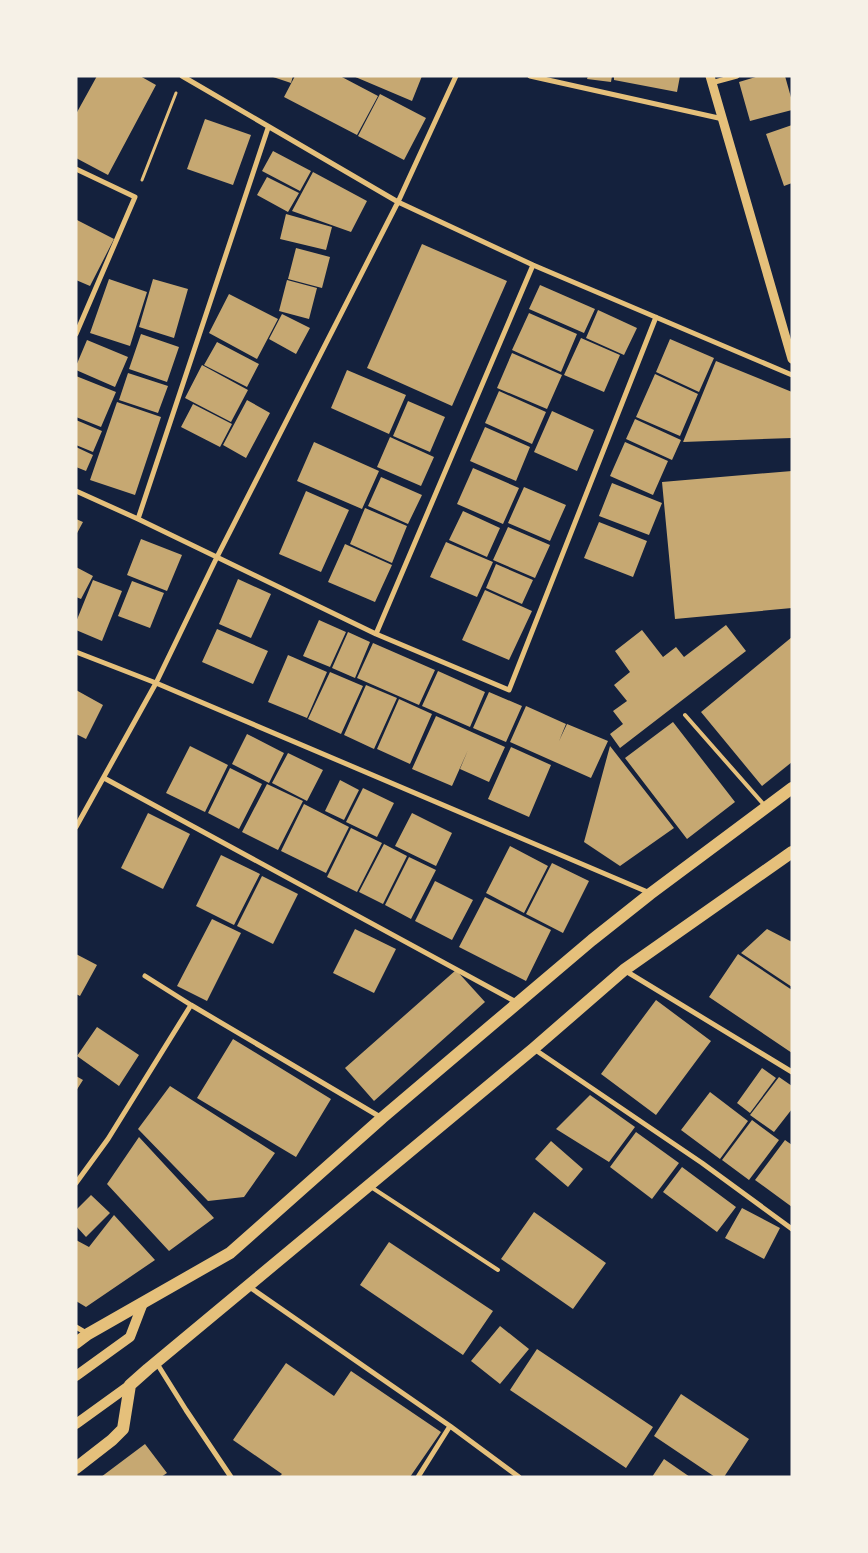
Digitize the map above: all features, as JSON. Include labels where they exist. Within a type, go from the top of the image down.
[{"type":"main road","points":[[76,1342],[230,1253],[382,1118],[518,1003],[650,894],[792,788]]},
{"type":"main road","points":[[76,1424],[130,1385],[534,1049],[624,970],[792,852]]},
{"type":"main road","points":[[76,1376],[130,1337],[143,1303]]},
{"type":"main road","points":[[76,1468],[112,1440],[123,1428],[130,1385]]},
{"type":"street","points":[[76,827],[156,683],[217,558],[398,202],[456,76]]},
{"type":"street","points":[[530,76],[723,119]]},
{"type":"street","points":[[737,76],[711,79],[792,360]]},
{"type":"street","points":[[182,77],[398,202],[533,264],[792,375]]},
{"type":"street","points":[[138,519],[268,128]]},
{"type":"street","points":[[76,169],[136,197],[76,334]]},
{"type":"street","points":[[376,634],[533,264]]},
{"type":"street","points":[[76,492],[138,519],[376,634],[509,690],[656,317]]},
{"type":"street","points":[[76,652],[156,683],[650,894]]},
{"type":"street","points":[[104,778],[518,1003]]},
{"type":"street","points":[[624,970],[792,1072]]},
{"type":"street","points":[[146,976],[191,1005],[382,1118]]},
{"type":"street","points":[[76,1182],[108,1139],[191,1005]]},
{"type":"street","points":[[534,1049],[702,1163],[792,1229]]},
{"type":"street","points":[[248,1286],[450,1426],[516,1476]]},
{"type":"street","points":[[76,1327],[88,1334]]},
{"type":"street","points":[[156,1362],[231,1477]]},
{"type":"street","points":[[418,1477],[450,1426]]},
{"type":"lane","points":[[685,715],[767,808]]},
{"type":"lane","points":[[369,1186],[498,1270]]},
{"type":"path","points":[[136,197],[182,77]]},
{"type":"building","points":[[97,76],[140,76],[156,85],[108,175],[76,158],[76,114]]},
{"type":"building","points":[[270,76],[293,76],[291,83]]},
{"type":"building","points":[[295,76],[340,76],[378,96],[357,135],[284,97]]},
{"type":"building","points":[[353,76],[422,76],[412,101]]},
{"type":"building","points":[[588,76],[612,76],[611,82],[587,79]]},
{"type":"building","points":[[614,76],[680,76],[677,92],[614,80]]},
{"type":"building","points":[[759,76],[785,76],[792,101],[792,110],[750,121],[739,82]]},
{"type":"building","points":[[380,94],[426,118],[404,160],[358,136]]},
{"type":"building","points":[[205,119],[251,135],[233,185],[187,169]]},
{"type":"building","points":[[792,125],[792,183],[784,186],[766,134]]},
{"type":"building","points":[[273,151],[311,171],[300,191],[262,171]]},
{"type":"building","points":[[313,172],[367,201],[351,232],[292,211]]},
{"type":"building","points":[[267,177],[299,193],[288,212],[257,195]]},
{"type":"building","points":[[286,214],[332,227],[326,250],[280,239]]},
{"type":"building","points":[[77,220],[114,239],[90,286],[76,280]]},
{"type":"building","points":[[422,244],[507,281],[452,406],[367,368]]},
{"type":"building","points":[[296,248],[330,257],[322,288],[288,279]]},
{"type":"building","points":[[109,279],[147,292],[130,346],[90,333]]},
{"type":"building","points":[[153,279],[188,289],[174,338],[139,327]]},
{"type":"building","points":[[287,280],[317,288],[309,319],[279,311]]},
{"type":"building","points":[[540,285],[595,309],[584,333],[529,309]]},
{"type":"building","points":[[229,294],[278,319],[257,359],[209,333]]},
{"type":"building","points":[[598,310],[637,328],[624,355],[586,338]]},
{"type":"building","points":[[529,313],[577,334],[561,372],[512,350]]},
{"type":"building","points":[[282,314],[310,328],[296,354],[269,339]]},
{"type":"building","points":[[141,334],[179,347],[167,382],[129,369]]},
{"type":"building","points":[[581,338],[620,355],[604,392],[564,375]]},
{"type":"building","points":[[670,339],[714,358],[699,392],[656,372]]},
{"type":"building","points":[[87,340],[128,357],[115,387],[76,370]]},
{"type":"building","points":[[217,342],[259,364],[247,387],[204,365]]},
{"type":"building","points":[[512,353],[562,375],[547,409],[497,388]]},
{"type":"building","points":[[716,361],[792,392],[792,438],[683,442]]},
{"type":"building","points":[[202,365],[248,390],[231,422],[185,398]]},
{"type":"building","points":[[347,370],[406,395],[389,434],[331,408]]},
{"type":"building","points":[[128,373],[168,386],[158,413],[119,400]]},
{"type":"building","points":[[655,374],[698,394],[680,436],[636,417]]},
{"type":"building","points":[[76,376],[116,392],[101,427],[76,417]]},
{"type":"building","points":[[499,391],[546,412],[532,444],[485,423]]},
{"type":"building","points":[[247,400],[270,413],[246,458],[223,445]]},
{"type":"building","points":[[408,401],[445,417],[430,452],[393,436]]},
{"type":"building","points":[[117,402],[161,417],[135,495],[90,480]]},
{"type":"building","points":[[193,404],[232,424],[220,447],[181,427]]},
{"type":"building","points":[[552,411],[594,430],[577,471],[534,452]]},
{"type":"building","points":[[635,419],[681,440],[672,460],[626,439]]},
{"type":"building","points":[[76,420],[102,431],[93,452],[76,445]]},
{"type":"building","points":[[485,427],[530,447],[516,481],[470,461]]},
{"type":"building","points":[[390,437],[434,457],[421,486],[377,467]]},
{"type":"building","points":[[314,442],[379,471],[362,509],[297,481]]},
{"type":"building","points":[[625,442],[668,461],[653,495],[610,476]]},
{"type":"building","points":[[76,447],[93,455],[86,471],[76,467]]},
{"type":"building","points":[[473,468],[519,488],[503,524],[457,504]]},
{"type":"building","points":[[792,471],[792,608],[675,619],[662,482]]},
{"type":"building","points":[[381,477],[422,495],[408,524],[368,506]]},
{"type":"building","points":[[612,483],[662,503],[649,535],[599,516]]},
{"type":"building","points":[[524,487],[566,505],[550,541],[508,523]]},
{"type":"building","points":[[306,491],[349,510],[321,572],[279,554]]},
{"type":"building","points":[[365,508],[407,526],[392,563],[350,544]]},
{"type":"building","points":[[463,511],[500,528],[487,557],[449,540]]},
{"type":"building","points":[[76,519],[83,522],[76,535]]},
{"type":"building","points":[[599,522],[647,541],[633,577],[584,558]]},
{"type":"building","points":[[508,527],[550,545],[535,578],[493,560]]},
{"type":"building","points":[[141,539],[182,555],[167,591],[127,575]]},
{"type":"building","points":[[446,542],[493,562],[477,597],[430,577]]},
{"type":"building","points":[[345,544],[392,565],[375,602],[328,582]]},
{"type":"building","points":[[496,564],[533,580],[522,604],[486,588]]},
{"type":"building","points":[[76,567],[93,576],[81,599],[76,597]]},
{"type":"building","points":[[238,579],[271,594],[251,638],[219,624]]},
{"type":"building","points":[[93,580],[122,591],[102,641],[76,630],[76,622]]},
{"type":"building","points":[[132,581],[164,593],[150,628],[118,616]]},
{"type":"building","points":[[485,590],[532,611],[509,660],[462,640]]},
{"type":"building","points":[[319,620],[346,632],[330,667],[303,656]]},
{"type":"building","points":[[726,625],[746,651],[620,748],[610,734],[623,724],[613,711],[627,701],[614,685],[630,672],[615,651],[642,630],[663,657],[676,647],[684,657]]},
{"type":"building","points":[[217,629],[268,651],[253,684],[202,662]]},
{"type":"building","points":[[348,632],[370,642],[355,678],[332,668]]},
{"type":"building","points":[[792,637],[792,762],[762,786],[701,712]]},
{"type":"building","points":[[373,643],[435,670],[419,705],[357,678]]},
{"type":"building","points":[[288,655],[327,672],[307,718],[268,702]]},
{"type":"building","points":[[438,671],[485,692],[470,727],[422,706]]},
{"type":"building","points":[[330,672],[363,686],[341,734],[308,719]]},
{"type":"building","points":[[366,685],[397,698],[374,749],[344,735]]},
{"type":"building","points":[[76,690],[103,705],[86,739],[76,734]]},
{"type":"building","points":[[489,692],[522,706],[506,742],[473,728]]},
{"type":"building","points":[[399,699],[432,714],[410,764],[377,749]]},
{"type":"building","points":[[526,706],[566,724],[559,741],[567,724],[608,741],[591,778],[510,742]]},
{"type":"building","points":[[436,716],[505,747],[489,782],[460,769],[468,750],[452,786],[412,769]]},
{"type":"building","points":[[673,722],[735,802],[687,839],[625,758]]},
{"type":"building","points":[[247,734],[284,753],[269,783],[232,764]]},
{"type":"building","points":[[190,746],[228,765],[205,812],[166,793]]},
{"type":"building","points":[[610,746],[674,828],[620,866],[584,842]]},
{"type":"building","points":[[511,747],[551,765],[529,817],[488,799]]},
{"type":"building","points":[[288,753],[323,770],[307,801],[272,783]]},
{"type":"building","points":[[230,768],[262,784],[239,829],[208,813]]},
{"type":"building","points":[[340,780],[359,790],[344,820],[325,811]]},
{"type":"building","points":[[267,784],[303,801],[278,850],[242,832]]},
{"type":"building","points":[[363,788],[394,803],[377,837],[346,822]]},
{"type":"building","points":[[304,804],[349,827],[326,873],[281,851]]},
{"type":"building","points":[[148,813],[190,834],[163,889],[121,868]]},
{"type":"building","points":[[412,813],[452,833],[436,866],[395,846]]},
{"type":"building","points":[[351,828],[382,843],[357,892],[327,877]]},
{"type":"building","points":[[384,844],[407,856],[383,904],[359,892]]},
{"type":"building","points":[[510,846],[548,866],[524,913],[486,893]]},
{"type":"building","points":[[221,855],[260,874],[234,925],[196,906]]},
{"type":"building","points":[[409,857],[436,870],[411,919],[385,905]]},
{"type":"building","points":[[552,863],[589,881],[563,933],[526,914]]},
{"type":"building","points":[[262,876],[298,894],[273,944],[237,926]]},
{"type":"building","points":[[435,881],[473,900],[452,940],[415,921]]},
{"type":"building","points":[[485,897],[551,930],[526,981],[459,947]]},
{"type":"building","points":[[212,919],[241,933],[207,1001],[177,986]]},
{"type":"building","points":[[355,929],[396,949],[374,993],[333,973]]},
{"type":"building","points":[[767,929],[792,942],[792,987],[741,953]]},
{"type":"building","points":[[76,954],[97,965],[80,996],[76,994]]},
{"type":"building","points":[[738,954],[792,990],[792,1053],[709,997]]},
{"type":"building","points":[[456,970],[485,1002],[374,1101],[345,1068]]},
{"type":"building","points":[[656,1000],[711,1041],[656,1115],[601,1074]]},
{"type":"building","points":[[97,1027],[139,1055],[119,1086],[77,1056]]},
{"type":"building","points":[[233,1039],[331,1099],[296,1157],[197,1098]]},
{"type":"building","points":[[762,1068],[776,1078],[750,1113],[737,1103]]},
{"type":"building","points":[[76,1076],[83,1080],[76,1091]]},
{"type":"building","points":[[779,1077],[792,1086],[792,1109],[774,1132],[750,1115]]},
{"type":"building","points":[[170,1086],[275,1153],[244,1197],[208,1201],[138,1129]]},
{"type":"building","points":[[710,1092],[748,1121],[720,1159],[681,1130]]},
{"type":"building","points":[[590,1095],[635,1127],[609,1162],[556,1129]]},
{"type":"building","points":[[752,1120],[779,1140],[749,1180],[722,1160]]},
{"type":"building","points":[[636,1132],[679,1163],[652,1199],[610,1167]]},
{"type":"building","points":[[139,1137],[214,1218],[169,1251],[107,1184]]},
{"type":"building","points":[[785,1140],[792,1145],[792,1207],[755,1180]]},
{"type":"building","points":[[551,1141],[583,1169],[568,1187],[535,1159]]},
{"type":"building","points":[[682,1167],[736,1207],[717,1232],[663,1192]]},
{"type":"building","points":[[91,1195],[110,1213],[86,1237],[76,1226],[76,1210]]},
{"type":"building","points":[[742,1208],[780,1228],[764,1259],[725,1238]]},
{"type":"building","points":[[534,1212],[606,1263],[573,1309],[501,1259]]},
{"type":"building","points":[[114,1215],[155,1260],[86,1307],[76,1301],[76,1240],[89,1247]]},
{"type":"building","points":[[389,1242],[493,1311],[463,1355],[360,1285]]},
{"type":"building","points":[[500,1326],[529,1349],[500,1384],[471,1361]]},
{"type":"building","points":[[537,1349],[653,1427],[626,1468],[510,1390]]},
{"type":"building","points":[[286,1363],[334,1396],[351,1371],[441,1432],[410,1477],[279,1477],[282,1474],[233,1440]]},
{"type":"building","points":[[681,1394],[749,1439],[724,1477],[715,1477],[654,1436]]},
{"type":"building","points":[[145,1444],[167,1473],[161,1477],[101,1477]]},
{"type":"building","points":[[664,1459],[690,1477],[652,1477]]}]
